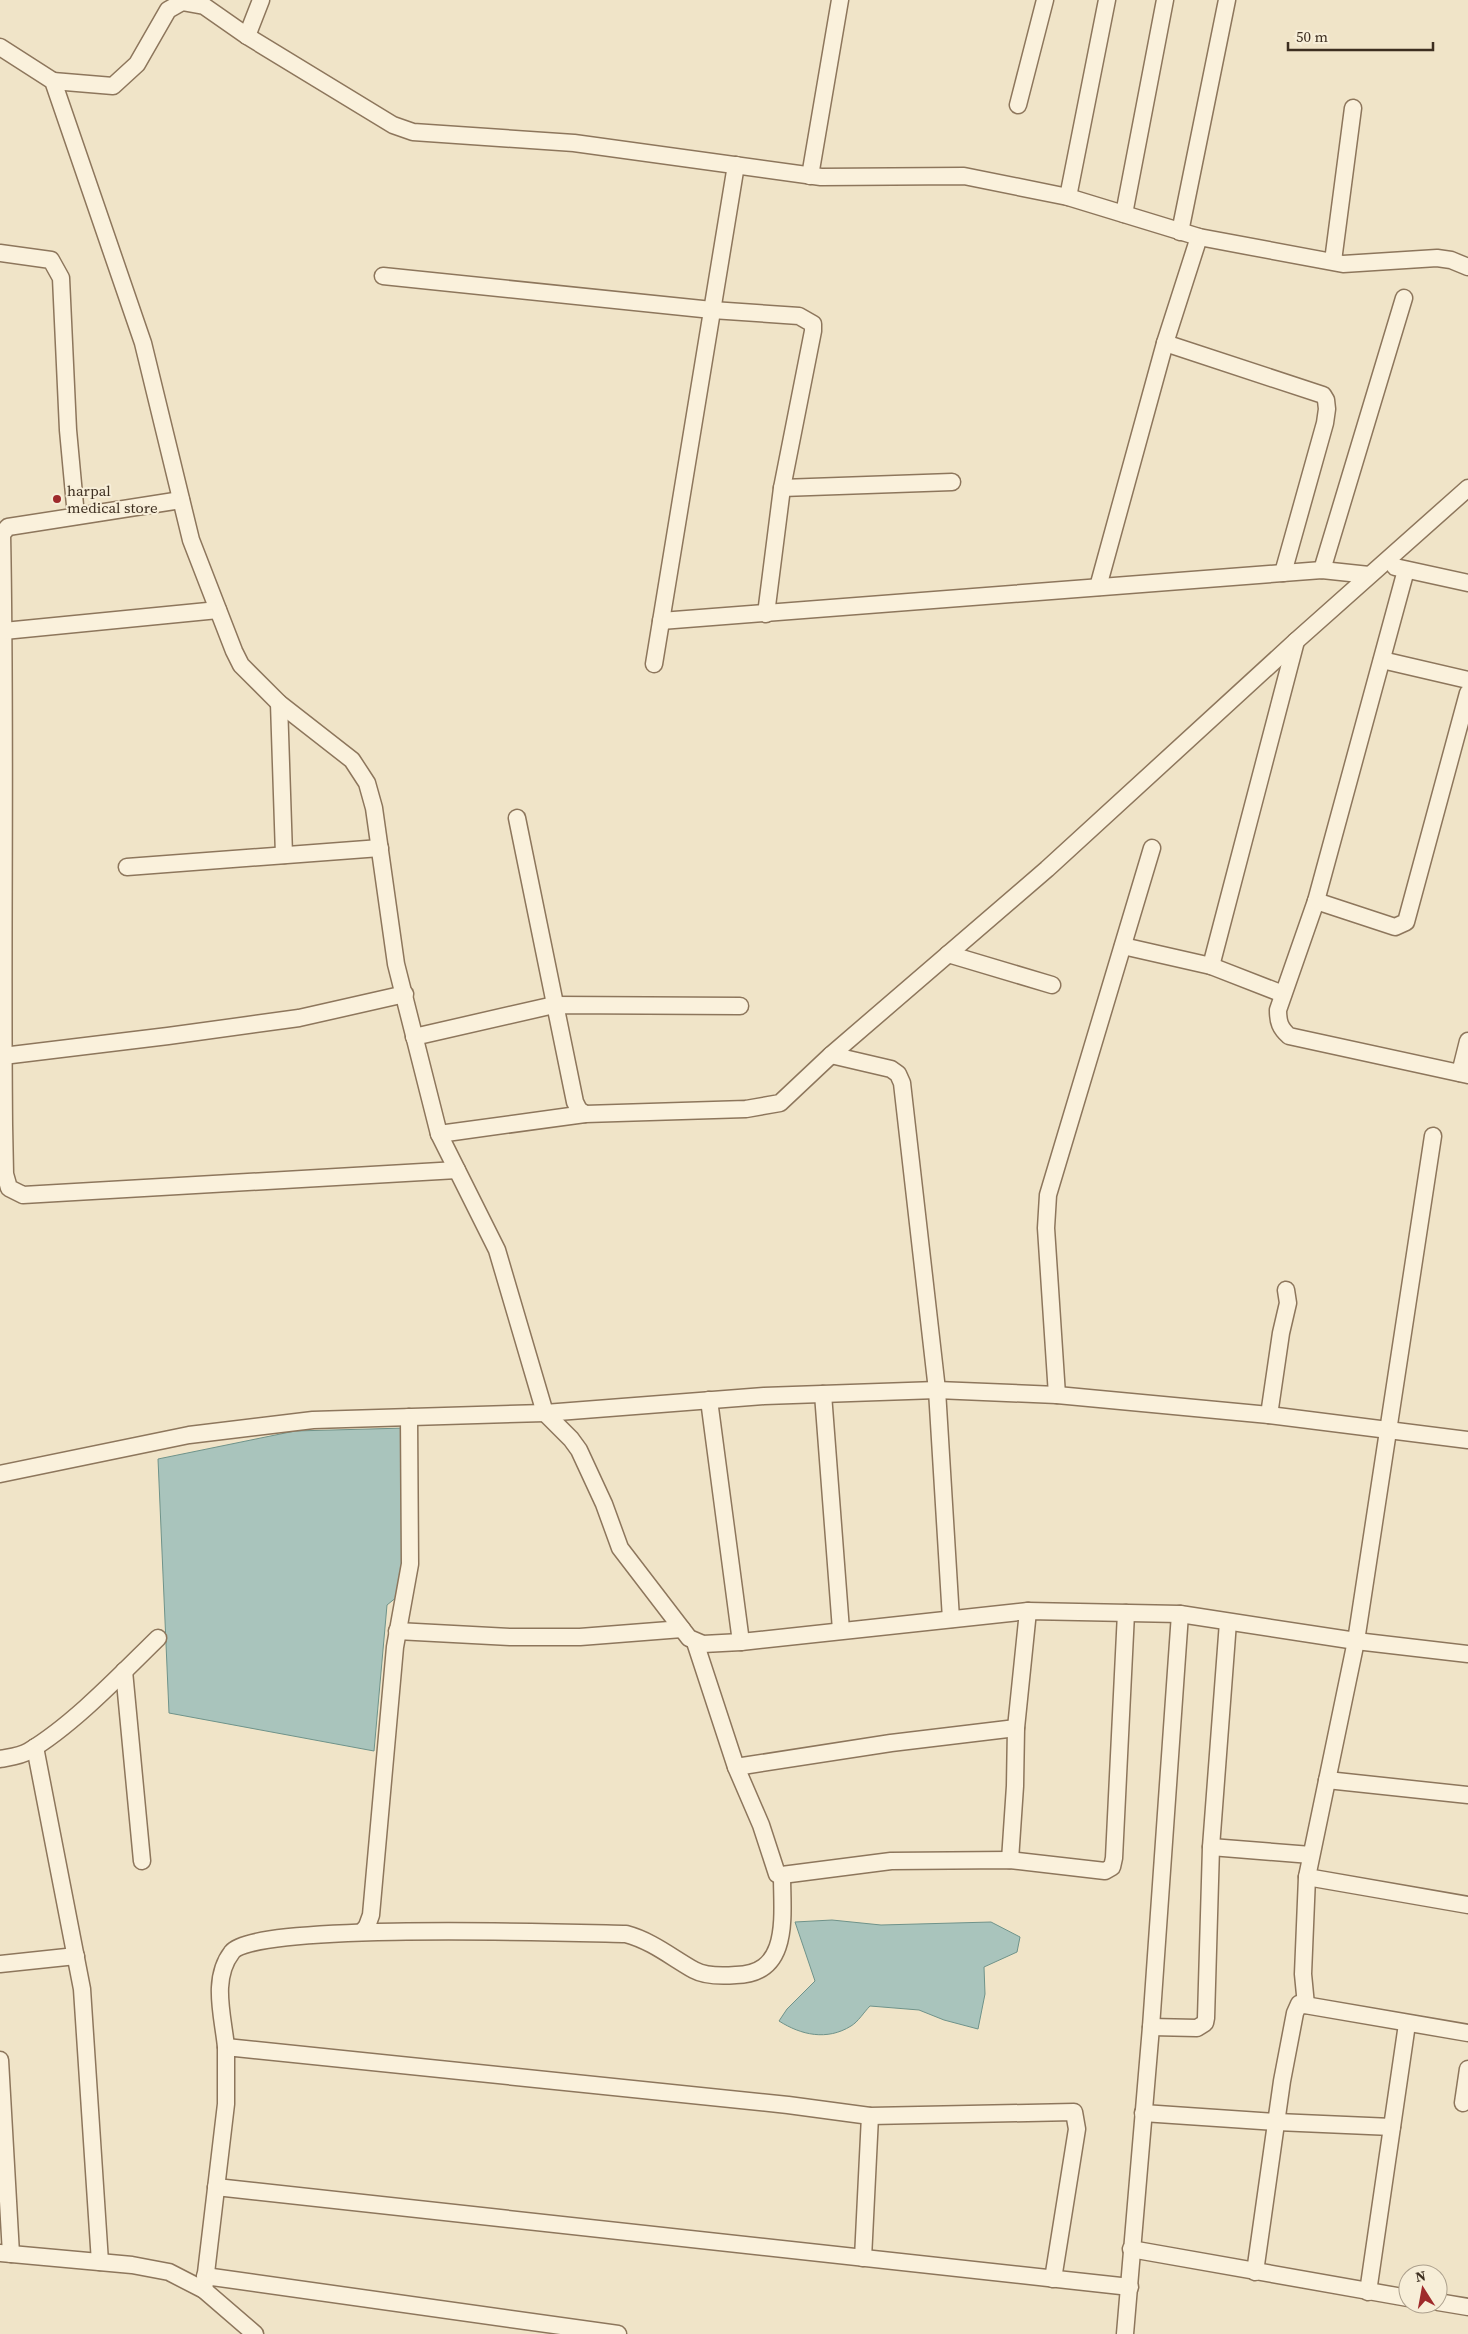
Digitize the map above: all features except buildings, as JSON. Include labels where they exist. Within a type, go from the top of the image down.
[{"type":"street","points":[[247,36],[261,0]]},
{"type":"street","points":[[810,176],[840,0]]},
{"type":"street","points":[[1018,105],[1045,0]]},
{"type":"street","points":[[1068,197],[1106,0]]},
{"type":"street","points":[[1124,214],[1165,0]]},
{"type":"street","points":[[1180,232],[1227,0]]},
{"type":"street","points":[[0,47],[53,82],[113,86],[136,64],[168,10],[182,2],[204,6],[247,36],[393,125],[413,132],[574,142],[810,176],[964,176],[1068,197],[1199,237],[1343,264],[1361,265],[1437,258],[1451,260],[1468,267]]},
{"type":"street","points":[[53,82],[143,343],[190,540],[218,610],[241,665],[278,703],[352,760],[367,783],[374,808],[396,964],[439,1134],[497,1250],[545,1413],[571,1439],[579,1450],[604,1504],[620,1548],[682,1629],[696,1642],[736,1767],[761,1825],[777,1874],[782,1875],[892,1861],[1010,1860],[1105,1871],[1112,1867],[1126,1614]]},
{"type":"street","points":[[1332,261],[1353,108]]},
{"type":"street","points":[[654,664],[736,165]]},
{"type":"street","points":[[1098,587],[1165,343],[1199,237]]},
{"type":"street","points":[[0,253],[51,260],[61,278],[68,430],[76,516]]},
{"type":"street","points":[[383,276],[712,310],[799,316],[813,324],[782,488],[766,614]]},
{"type":"street","points":[[1322,570],[1404,298]]},
{"type":"street","points":[[1165,343],[1322,395],[1326,400],[1325,423],[1283,573]]},
{"type":"street","points":[[782,488],[952,482]]},
{"type":"street","points":[[439,1134],[585,1114],[773,1106],[786,1098],[831,1055],[1047,869],[1375,569],[1468,488]]},
{"type":"street","points":[[181,500],[8,527],[4,529],[2,534],[4,630],[1,806],[4,1174],[9,1188],[23,1195],[456,1170]]},
{"type":"street","points":[[661,621],[1322,570],[1406,570],[1468,583]]},
{"type":"street","points":[[1406,570],[1316,901],[1283,994],[1278,1010],[1278,1020],[1281,1029],[1289,1036],[1464,1074],[1468,1041]]},
{"type":"street","points":[[4,630],[218,610]]},
{"type":"street","points":[[1211,966],[1296,641]]},
{"type":"street","points":[[1382,660],[1468,680]]},
{"type":"street","points":[[1316,901],[1395,927],[1406,922],[1468,693]]},
{"type":"street","points":[[278,703],[284,855]]},
{"type":"street","points":[[516,818],[575,1102],[579,1110],[585,1114]]},
{"type":"street","points":[[127,867],[380,848]]},
{"type":"street","points":[[1057,1395],[1046,1228],[1048,1195],[1152,848]]},
{"type":"street","points":[[1123,946],[1211,966],[1283,994]]},
{"type":"street","points":[[948,954],[1052,986]]},
{"type":"street","points":[[3,1056],[299,1018],[405,994]]},
{"type":"street","points":[[414,1037],[554,1005],[740,1006]]},
{"type":"street","points":[[831,1055],[891,1069],[898,1074],[902,1083],[937,1390],[951,1619]]},
{"type":"street","points":[[1306,2005],[1303,1974],[1307,1877],[1356,1641],[1433,1136]]},
{"type":"street","points":[[1269,1415],[1281,1334],[1288,1303],[1286,1290]]},
{"type":"street","points":[[0,1474],[189,1435],[313,1420],[545,1413],[709,1400],[937,1390],[1057,1395],[1269,1415],[1468,1440]]},
{"type":"street","points":[[823,1394],[841,1630]]},
{"type":"street","points":[[709,1400],[741,1642]]},
{"type":"street","points":[[362,1932],[367,1926],[371,1915],[397,1631],[410,1564],[410,1417]]},
{"type":"street","points":[[1010,1860],[1015,1786],[1016,1728],[1028,1611]]},
{"type":"street","points":[[696,1642],[741,1642],[1028,1611],[1180,1614],[1356,1641],[1468,1654]]},
{"type":"street","points":[[1125,2334],[1151,2027],[1180,1614]]},
{"type":"street","points":[[1151,2027],[1197,2028],[1205,2023],[1211,1847],[1228,1622]]},
{"type":"street","points":[[397,1631],[510,1637],[580,1637],[682,1629]]},
{"type":"street","points":[[0,1759],[22,1754],[35,1746],[89,1703],[158,1638]]},
{"type":"street","points":[[124,1671],[142,1861]]},
{"type":"street","points":[[736,1767],[891,1743],[1016,1728]]},
{"type":"street","points":[[35,1746],[76,1956],[85,2015],[88,2098],[100,2262]]},
{"type":"street","points":[[1327,1780],[1468,1795]]},
{"type":"street","points":[[1211,1847],[1311,1855]]},
{"type":"street","points":[[205,2283],[226,2104],[226,2047],[220,1974],[233,1950],[246,1944],[282,1937],[362,1932],[626,1934],[641,1938],[657,1946],[696,1971],[720,1975],[744,1975],[759,1971],[770,1963],[777,1953],[782,1917],[782,1875]]},
{"type":"street","points":[[1307,1877],[1468,1905]]},
{"type":"street","points":[[0,1964],[76,1956]]},
{"type":"street","points":[[1255,2272],[1282,2082],[1295,2013],[1299,2004],[1468,2033]]},
{"type":"street","points":[[1368,2292],[1407,2024]]},
{"type":"street","points":[[226,2047],[788,2105],[870,2116],[1074,2112],[1077,2129],[1053,2280]]},
{"type":"street","points":[[0,2060],[5,2254],[132,2265],[169,2272],[205,2283],[532,2328],[618,2334]]},
{"type":"street","points":[[1463,2104],[1468,2069]]},
{"type":"street","points":[[1143,2113],[1277,2122],[1392,2126]]},
{"type":"street","points":[[863,2258],[870,2116]]},
{"type":"street","points":[[216,2187],[1130,2287]]},
{"type":"street","points":[[1131,2249],[1398,2296]]},
{"type":"street","points":[[205,2283],[255,2334]]},
{"type":"street","points":[[1448,2304],[1468,2307]]},
{"type":"water","points":[[406,1428],[403,1592],[387,1605],[374,1751],[169,1713],[158,1459],[295,1431]]},
{"type":"water","points":[[832,1920],[881,1925],[991,1922],[1020,1937],[1017,1952],[984,1967],[985,1994],[978,2029],[944,2020],[919,2010],[870,2006],[854,2024],[842,2031],[823,2035],[805,2033],[779,2021],[787,2009],[815,1981],[795,1922]]},
{"type":"place","name":"harpal medical store","points":[[57,499]]}]
